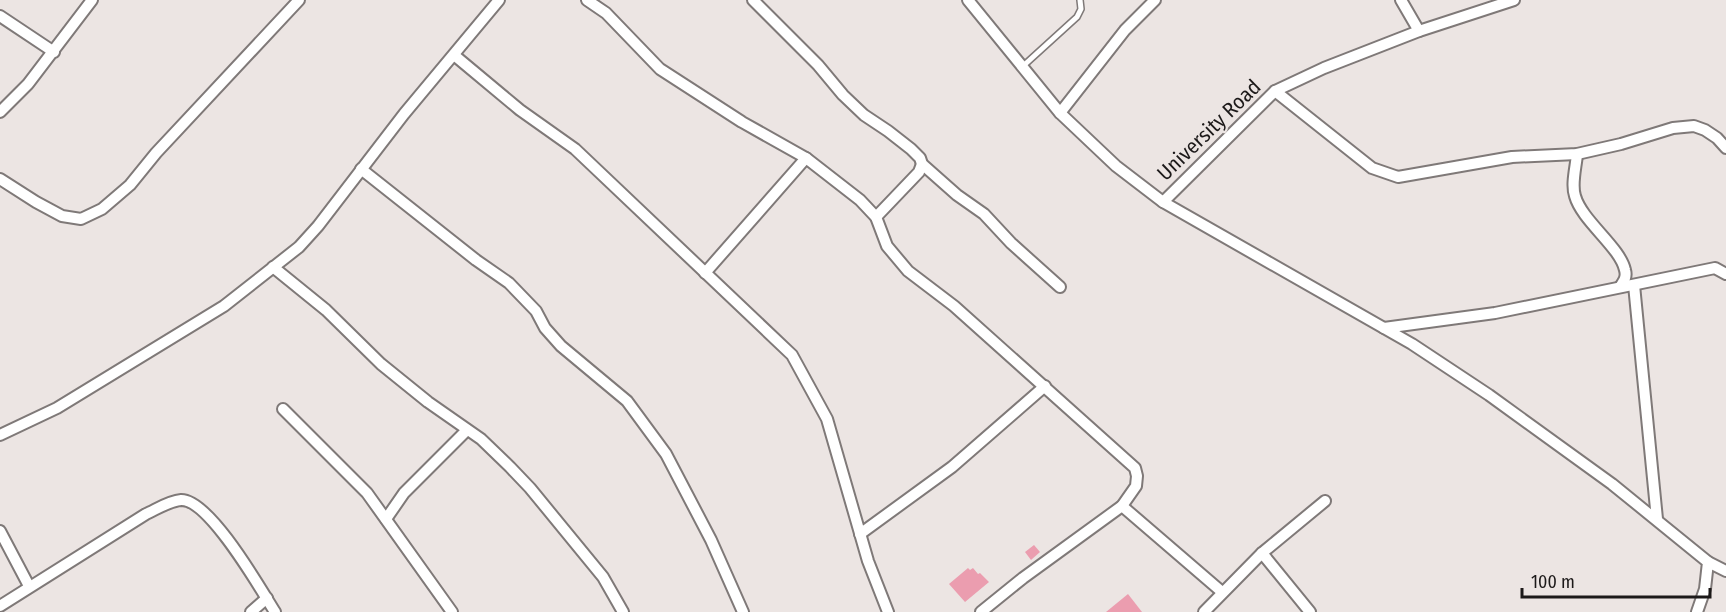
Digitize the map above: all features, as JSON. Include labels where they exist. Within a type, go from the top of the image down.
[{"type":"street","points":[[0,112],[28,84],[92,0]]},
{"type":"street","points":[[0,179],[62,216],[81,219],[102,209],[130,185],[156,153],[299,0]]},
{"type":"street","points":[[0,435],[57,408],[224,306],[305,240],[404,114],[499,0]]},
{"type":"street","points":[[587,0],[606,13],[660,69],[725,111],[806,158],[860,200],[876,217],[887,246],[908,271],[954,306],[1135,468],[1137,486],[1122,506],[1023,578],[981,612]]},
{"type":"street","points":[[753,0],[864,115],[910,149],[920,158],[922,165],[994,223],[1011,243],[1060,287]]},
{"type":"street","name":"University Road","points":[[968,0],[1060,113],[1116,166],[1163,202],[1275,91],[1324,68],[1419,31],[1514,0]]},
{"type":"street","points":[[1060,113],[1125,30],[1155,0]]},
{"type":"street","points":[[1401,0],[1419,31]]},
{"type":"street","points":[[0,16],[54,52]]},
{"type":"street","points":[[454,55],[520,110],[575,149],[792,355],[826,419],[868,561],[888,612]]},
{"type":"street","points":[[1275,91],[1372,168],[1398,177],[1512,158],[1577,154],[1621,144],[1673,128],[1694,126],[1717,138],[1726,148]]},
{"type":"street","points":[[1577,154],[1575,196],[1585,214],[1621,260],[1626,278],[1620,287]]},
{"type":"street","points":[[705,273],[806,158]]},
{"type":"street","points":[[876,217],[919,172],[922,165]]},
{"type":"street","points":[[361,169],[458,246],[509,283],[536,311],[545,328],[561,346],[627,401],[666,454],[711,540],[743,612]]},
{"type":"street","points":[[1163,202],[1412,344],[1489,395],[1657,519],[1708,562],[1726,571]]},
{"type":"street","points":[[273,267],[326,310],[381,364],[428,402],[481,439],[530,488],[603,577],[623,612]]},
{"type":"street","points":[[1384,328],[1495,313],[1715,268],[1726,274]]},
{"type":"street","points":[[1634,285],[1657,519]]},
{"type":"street","points":[[860,534],[952,467],[1045,386]]},
{"type":"street","points":[[283,409],[367,493],[452,612]]},
{"type":"street","points":[[386,519],[404,493],[467,430]]},
{"type":"street","points":[[0,606],[146,514],[181,500],[193,503],[206,512],[241,558],[275,612]]},
{"type":"street","points":[[1204,612],[1262,553],[1325,501]]},
{"type":"street","points":[[1122,506],[1222,592]]},
{"type":"street","points":[[0,531],[29,586]]},
{"type":"street","points":[[1262,553],[1310,612]]},
{"type":"street","points":[[1697,612],[1705,589],[1708,562]]},
{"type":"street","points":[[251,612],[267,598]]},
{"type":"lane","points":[[1022,67],[1077,17],[1082,9],[1080,0]]},
{"type":"building","points":[[1034,545],[1040,552],[1031,560],[1025,552]]},
{"type":"building","points":[[968,568],[970,570],[973,568],[989,582],[965,602],[949,584]]},
{"type":"building","points":[[1128,594],[1142,612],[1106,612]]}]
